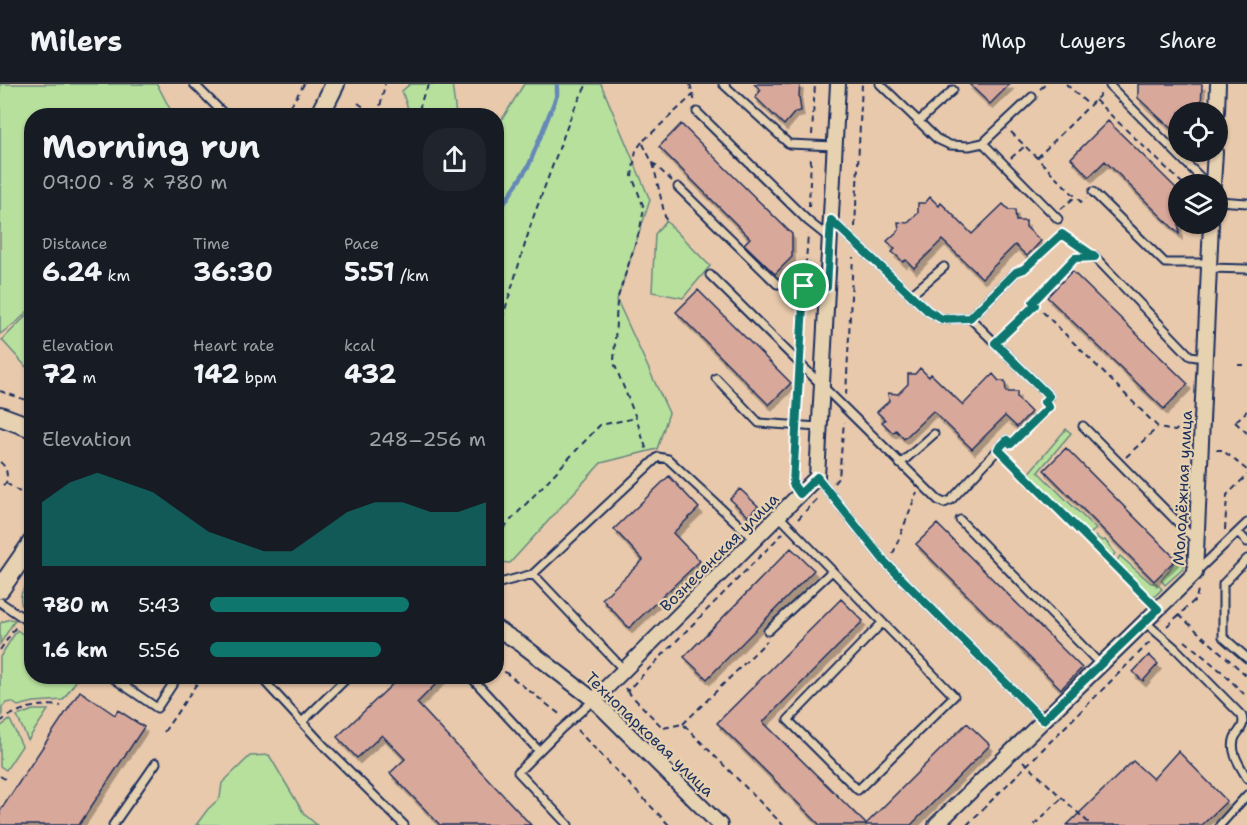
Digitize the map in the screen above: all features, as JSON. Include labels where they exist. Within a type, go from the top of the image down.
[{"type":"main road","points":[[323,108],[335,84]]},
{"type":"main road","points":[[0,416],[24,425]]},
{"type":"main road","points":[[0,589],[24,554]]},
{"type":"street","points":[[1217,102],[1218,84]]},
{"type":"street","points":[[817,477],[836,86]]},
{"type":"street","name":"Молодёжная улица","points":[[936,825],[1158,609],[1197,578],[1211,234]]},
{"type":"street","name":"Вознесенская улица","points":[[594,699],[817,477]]},
{"type":"street","name":"Технопарковая улица","points":[[504,633],[594,699],[720,825]]},
{"type":"lane","points":[[194,84],[218,108]]},
{"type":"lane","points":[[723,84],[789,144],[834,146]]},
{"type":"lane","points":[[880,84],[937,139],[950,145],[969,146],[983,143],[1032,98]]},
{"type":"lane","points":[[1110,86],[1197,174]]},
{"type":"lane","points":[[918,122],[953,90]]},
{"type":"lane","points":[[697,112],[830,239]]},
{"type":"lane","points":[[983,143],[1058,219]]},
{"type":"lane","points":[[678,187],[777,284],[827,287]]},
{"type":"lane","points":[[1093,192],[1164,262],[1247,270]]},
{"type":"lane","points":[[1228,201],[1247,202]]},
{"type":"lane","points":[[831,220],[928,311],[942,319],[970,318],[1016,272]]},
{"type":"lane","points":[[1095,257],[1190,356],[1205,357]]},
{"type":"lane","points":[[911,295],[944,267]]},
{"type":"lane","points":[[710,275],[938,500],[944,503],[951,500],[1007,440]]},
{"type":"lane","points":[[970,318],[1049,396]]},
{"type":"lane","points":[[716,378],[759,423],[819,427]]},
{"type":"lane","points":[[1083,426],[1197,543]]},
{"type":"lane","points":[[900,464],[934,434]]},
{"type":"lane","points":[[504,582],[533,574],[658,457],[668,459],[754,539]]},
{"type":"lane","points":[[817,477],[888,565],[1043,720]]},
{"type":"lane","points":[[778,515],[954,696],[858,790],[788,720],[882,623]]},
{"type":"lane","points":[[960,520],[1101,665]]},
{"type":"lane","points":[[1197,578],[1224,545],[1247,523]]},
{"type":"lane","points":[[1238,532],[1247,542]]},
{"type":"lane","points":[[1247,559],[1223,584],[1222,632],[1226,640],[1247,658]]},
{"type":"lane","points":[[768,632],[832,571]]},
{"type":"lane","points":[[533,574],[624,670]]},
{"type":"lane","points":[[0,602],[24,618]]},
{"type":"lane","points":[[1145,622],[1176,649],[1242,716],[1243,726],[1235,738],[1234,749],[1237,761],[1247,778]]},
{"type":"lane","points":[[122,684],[158,708],[173,684]]},
{"type":"lane","points":[[267,684],[404,825]]},
{"type":"lane","points":[[302,722],[341,684]]},
{"type":"lane","points":[[477,684],[539,751]]},
{"type":"lane","points":[[568,825],[518,772],[594,699]]},
{"type":"lane","points":[[113,825],[156,763]]},
{"type":"lane","points":[[1220,825],[1247,795]]},
{"type":"path","points":[[290,108],[304,84]]},
{"type":"path","points":[[379,108],[386,84]]},
{"type":"path","points":[[419,108],[430,84]]},
{"type":"path","points":[[504,313],[533,218],[573,111],[587,84]]},
{"type":"path","points":[[690,84],[697,112]]},
{"type":"path","points":[[812,505],[793,484],[814,84]]},
{"type":"path","points":[[1066,84],[1090,106]]},
{"type":"path","points":[[1037,158],[1110,86]]},
{"type":"path","points":[[655,460],[648,453],[614,363],[617,300],[640,229],[644,208],[632,176],[636,150],[693,94]]},
{"type":"path","points":[[1095,100],[1173,174]]},
{"type":"path","points":[[358,103],[365,108]]},
{"type":"path","points":[[1003,123],[1081,202],[1093,192]]},
{"type":"path","points":[[642,142],[652,162],[666,221]]},
{"type":"path","points":[[1004,164],[1025,146]]},
{"type":"path","points":[[652,162],[678,187]]},
{"type":"path","points":[[1070,202],[1076,196]]},
{"type":"path","points":[[1016,272],[1024,269],[1062,234],[1095,257]]},
{"type":"path","points":[[1095,257],[1075,258],[1033,302],[1157,427],[1175,431],[1185,421],[1202,421]]},
{"type":"path","points":[[995,343],[1035,305]]},
{"type":"path","points":[[1238,365],[1247,365]]},
{"type":"path","points":[[0,391],[24,399]]},
{"type":"path","points":[[1007,440],[1011,444],[1049,407],[1044,402],[1049,396]]},
{"type":"path","points":[[1247,411],[1236,421],[1247,433]]},
{"type":"path","points":[[504,527],[600,424],[636,418]]},
{"type":"path","points":[[1120,463],[1157,427]]},
{"type":"path","points":[[998,449],[1158,609]]},
{"type":"path","points":[[1201,449],[1222,450],[1247,470]]},
{"type":"path","points":[[0,462],[7,472],[6,483]]},
{"type":"path","points":[[1224,545],[1227,495],[1247,475]]},
{"type":"path","points":[[0,487],[6,483]]},
{"type":"path","points":[[6,483],[24,495]]},
{"type":"path","points":[[888,565],[920,483]]},
{"type":"path","points":[[1171,632],[1166,628],[1196,598],[1197,578]]},
{"type":"path","points":[[1179,615],[1247,676]]},
{"type":"path","points":[[627,691],[663,728],[683,724],[769,639],[768,632]]},
{"type":"path","points":[[968,825],[1157,634]]},
{"type":"path","points":[[1182,640],[1222,672],[1247,697]]},
{"type":"path","points":[[504,670],[568,722],[669,825]]},
{"type":"path","points":[[164,732],[197,684]]},
{"type":"path","points":[[0,722],[12,713],[32,707],[61,705]]},
{"type":"path","points":[[683,724],[783,825]]},
{"type":"path","points":[[1012,750],[1091,825]]},
{"type":"path","points":[[0,776],[5,779]]},
{"type":"path","points":[[1034,825],[1062,798]]},
{"type":"green space","points":[[0,84],[157,84],[169,108],[24,108],[24,315],[0,334]]},
{"type":"green space","points":[[410,84],[452,84],[455,108],[408,108],[402,91]]},
{"type":"green space","points":[[524,84],[601,84],[650,200],[617,300],[669,413],[657,449],[601,463],[510,563],[504,563],[504,116]]},
{"type":"green space","points":[[666,221],[710,266],[683,298],[652,292],[655,234]]},
{"type":"green space","points":[[24,318],[24,364],[2,340]]},
{"type":"green space","points":[[1066,429],[1071,433],[1038,472],[1096,529],[1086,537],[1027,475]]},
{"type":"green space","points":[[1096,536],[1102,541],[1105,540],[1115,553],[1110,561],[1091,542]]},
{"type":"green space","points":[[1180,547],[1184,551],[1183,569],[1165,585],[1161,580],[1173,564]]},
{"type":"green space","points":[[1120,556],[1151,583],[1156,583],[1162,589],[1150,601],[1114,565]]},
{"type":"green space","points":[[24,588],[24,609],[21,601]]},
{"type":"green space","points":[[10,619],[15,620],[0,644],[0,624]]},
{"type":"green space","points":[[17,630],[24,635],[24,684],[74,684],[63,700],[34,702],[18,706],[12,702],[6,703],[2,707],[0,718],[0,657]]},
{"type":"green space","points":[[33,710],[48,710],[28,740],[17,716]]},
{"type":"green space","points":[[10,720],[22,746],[6,770],[0,766],[0,727]]},
{"type":"green space","points":[[269,755],[304,814],[317,825],[196,825],[220,798],[222,783],[250,756]]},
{"type":"building","points":[[754,84],[800,84],[801,111],[795,112],[784,125],[755,97],[761,90]]},
{"type":"building","points":[[969,84],[1010,84],[990,104]]},
{"type":"building","points":[[1138,84],[1202,84],[1201,102],[1168,102],[1168,126],[1138,98]]},
{"type":"building","points":[[1108,121],[1168,180],[1168,223],[1105,161],[1089,177],[1071,158]]},
{"type":"building","points":[[681,124],[792,234],[792,257],[775,274],[744,244],[750,238],[659,147]]},
{"type":"building","points":[[930,197],[939,206],[941,203],[972,234],[1003,204],[1009,210],[1015,210],[1016,221],[1026,221],[1026,227],[1041,241],[1027,256],[1015,245],[982,278],[942,240],[914,268],[892,252],[895,249],[887,241],[899,230],[898,222],[908,223],[918,213],[918,203],[925,203]]},
{"type":"building","points":[[1072,271],[1188,384],[1164,409],[1047,297]]},
{"type":"building","points":[[698,290],[791,383],[769,405],[676,312]]},
{"type":"building","points":[[920,368],[929,377],[931,374],[963,405],[993,374],[999,381],[1005,381],[1006,392],[1017,392],[1017,398],[1031,412],[1017,427],[1005,416],[972,449],[933,411],[904,439],[896,430],[893,433],[882,422],[885,420],[877,412],[889,401],[888,393],[898,394],[908,384],[908,374],[915,374]]},
{"type":"building","points":[[1066,448],[1176,559],[1154,581],[1044,470]]},
{"type":"building","points":[[669,476],[699,508],[673,533],[700,561],[629,628],[602,599],[643,560],[614,529]]},
{"type":"building","points":[[740,489],[758,506],[748,516],[730,499]]},
{"type":"building","points":[[937,524],[1082,668],[1061,689],[916,544]]},
{"type":"building","points":[[791,548],[814,570],[707,679],[684,657]]},
{"type":"building","points":[[841,599],[863,621],[763,722],[866,824],[967,723],[990,745],[911,825],[820,825],[717,723]]},
{"type":"building","points":[[1149,655],[1158,664],[1143,681],[1133,672]]},
{"type":"building","points":[[393,684],[436,684],[417,703],[531,825],[440,825],[390,773],[405,759],[382,735],[357,758],[337,737]]},
{"type":"building","points":[[80,691],[115,715],[118,710],[144,727],[79,825],[0,825],[0,811]]},
{"type":"building","points":[[1178,751],[1227,801],[1202,825],[1067,825],[1133,761],[1153,779]]},
{"type":"waterway","points":[[504,204],[529,165],[557,95],[557,84]]},
{"type":"route","points":[[831,220],[928,311],[942,319],[970,318],[1016,272],[1024,269],[1062,234],[1095,257],[1075,258],[1033,302],[1035,305],[995,343],[1049,396],[1044,402],[1049,407],[1011,444],[1007,440],[998,449],[1158,609],[1043,720],[885,562],[817,477],[800,494],[793,484],[804,286],[827,287],[831,220]]}]
